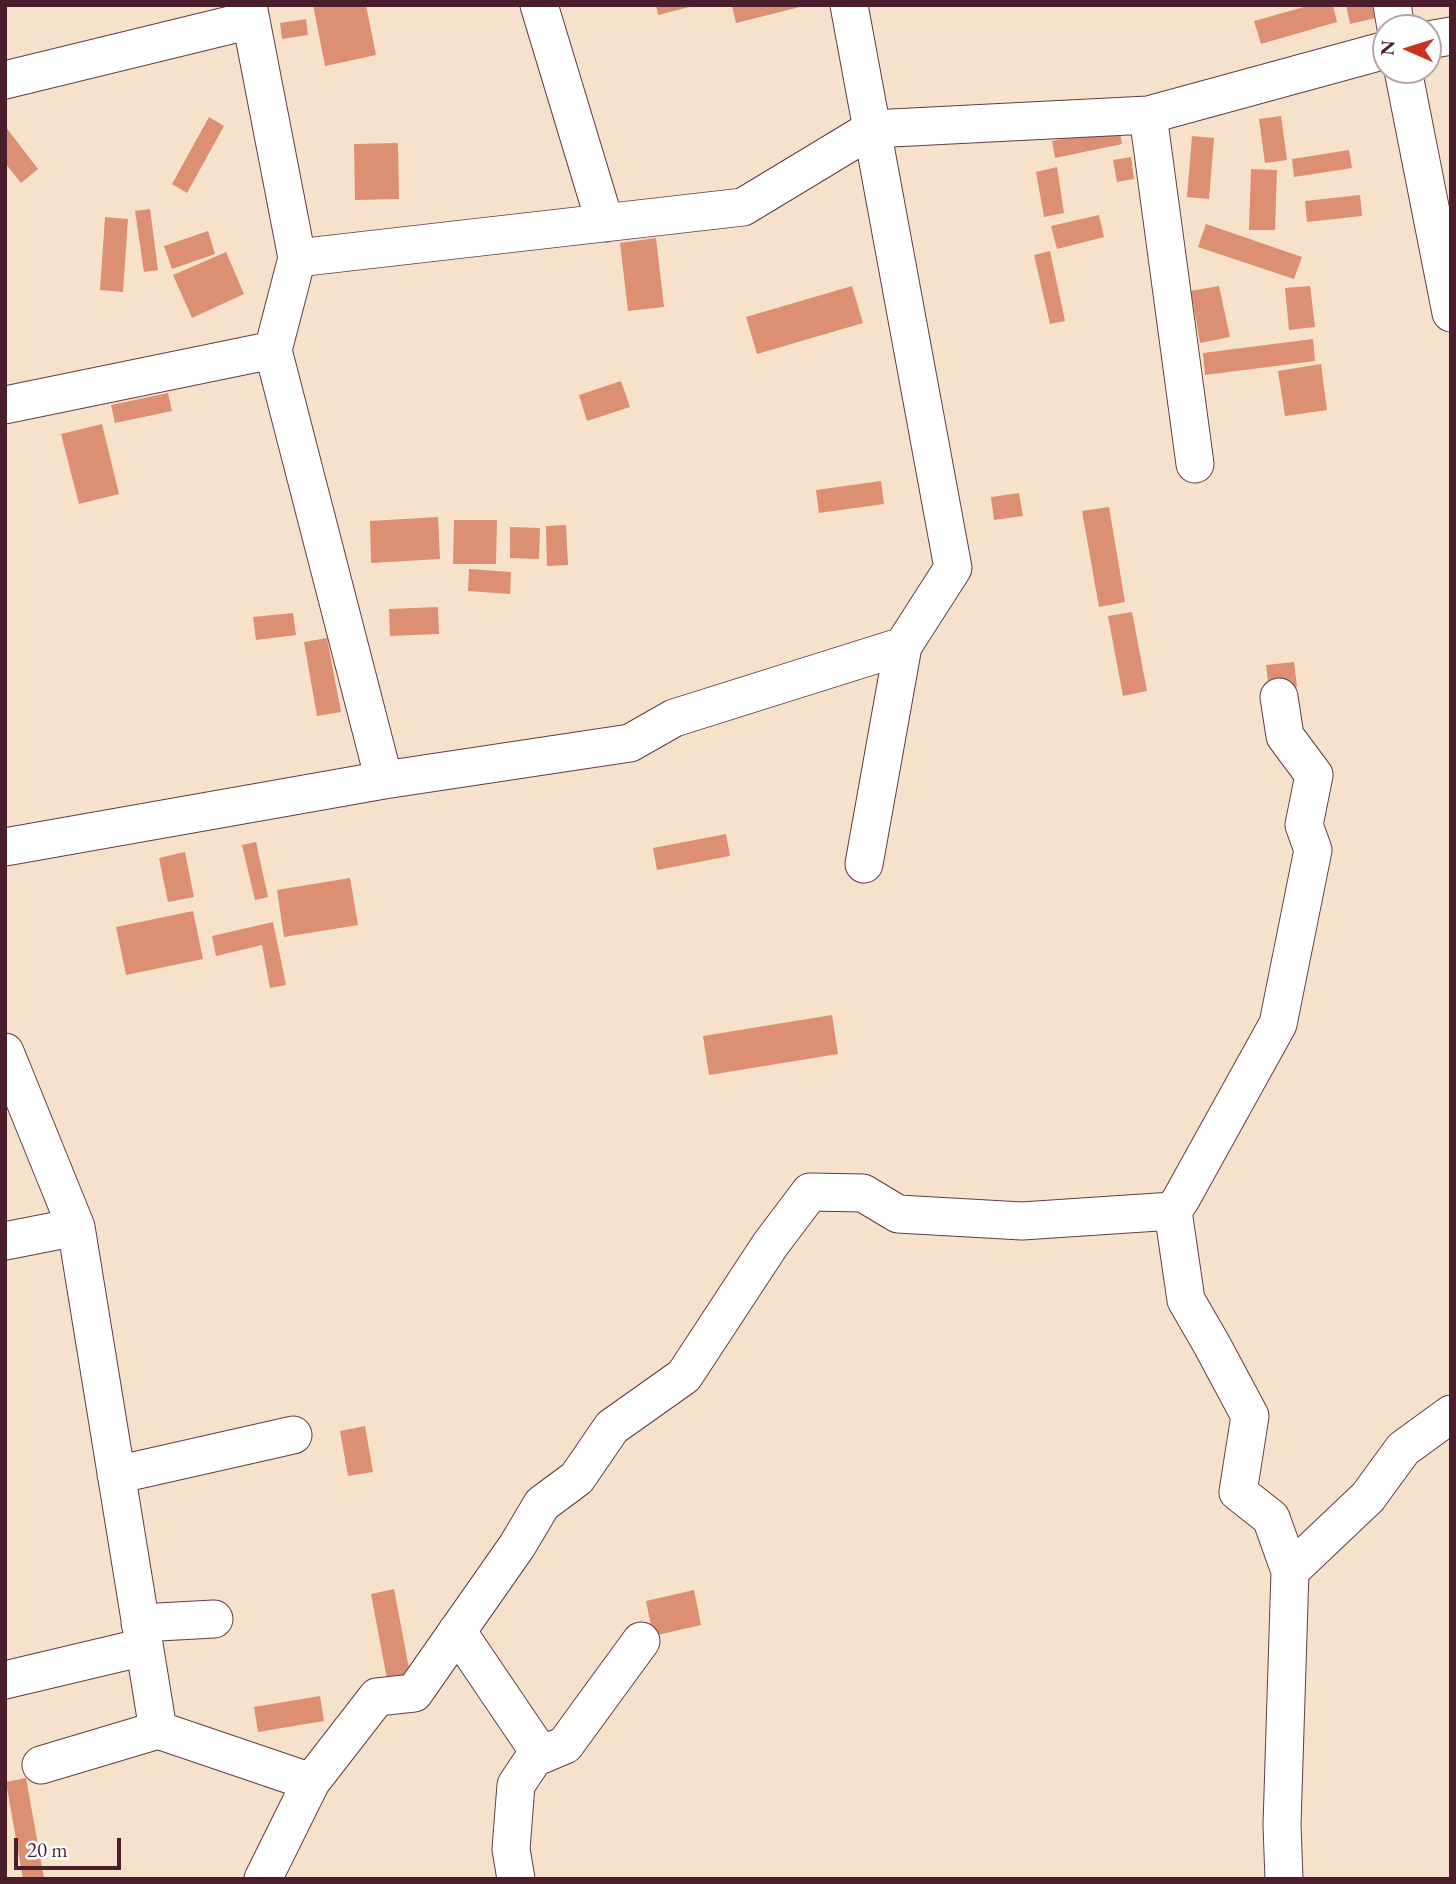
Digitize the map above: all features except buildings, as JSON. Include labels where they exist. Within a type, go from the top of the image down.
[{"type":"street","points":[[539,5],[605,223]]},
{"type":"street","points":[[849,5],[953,568],[903,646],[864,864]]},
{"type":"street","points":[[5,80],[249,13],[297,258],[272,350],[384,780]]},
{"type":"street","points":[[297,258],[743,207],[872,129],[1148,115],[1372,54]]},
{"type":"street","points":[[1406,84],[1451,313]]},
{"type":"street","points":[[1148,115],[1195,464]]},
{"type":"street","points":[[5,405],[272,350]]},
{"type":"street","points":[[5,847],[384,780],[630,743],[674,718],[903,646]]},
{"type":"street","points":[[1279,698],[1284,736],[1314,775],[1304,825],[1313,850],[1278,1024],[1173,1211],[1186,1300],[1250,1416],[1238,1492],[1271,1517],[1290,1571],[1282,1825],[1284,1879]]},
{"type":"street","points":[[5,1052],[76,1227],[158,1730]]},
{"type":"street","points":[[263,1879],[311,1782],[377,1697],[414,1693],[517,1546],[542,1504],[577,1478],[612,1427],[684,1376],[770,1245],[810,1192],[863,1193],[898,1214],[1022,1221],[1173,1211]]},
{"type":"street","points":[[5,1241],[76,1227]]},
{"type":"street","points":[[1290,1571],[1368,1497],[1403,1449],[1451,1414]]},
{"type":"street","points":[[116,1475],[293,1435]]},
{"type":"street","points":[[5,1680],[142,1635],[214,1619]]},
{"type":"street","points":[[457,1631],[541,1755]]},
{"type":"street","points":[[516,1879],[511,1849],[516,1785],[534,1758],[565,1745],[641,1642]]},
{"type":"street","points":[[41,1765],[158,1730],[311,1782]]}]
